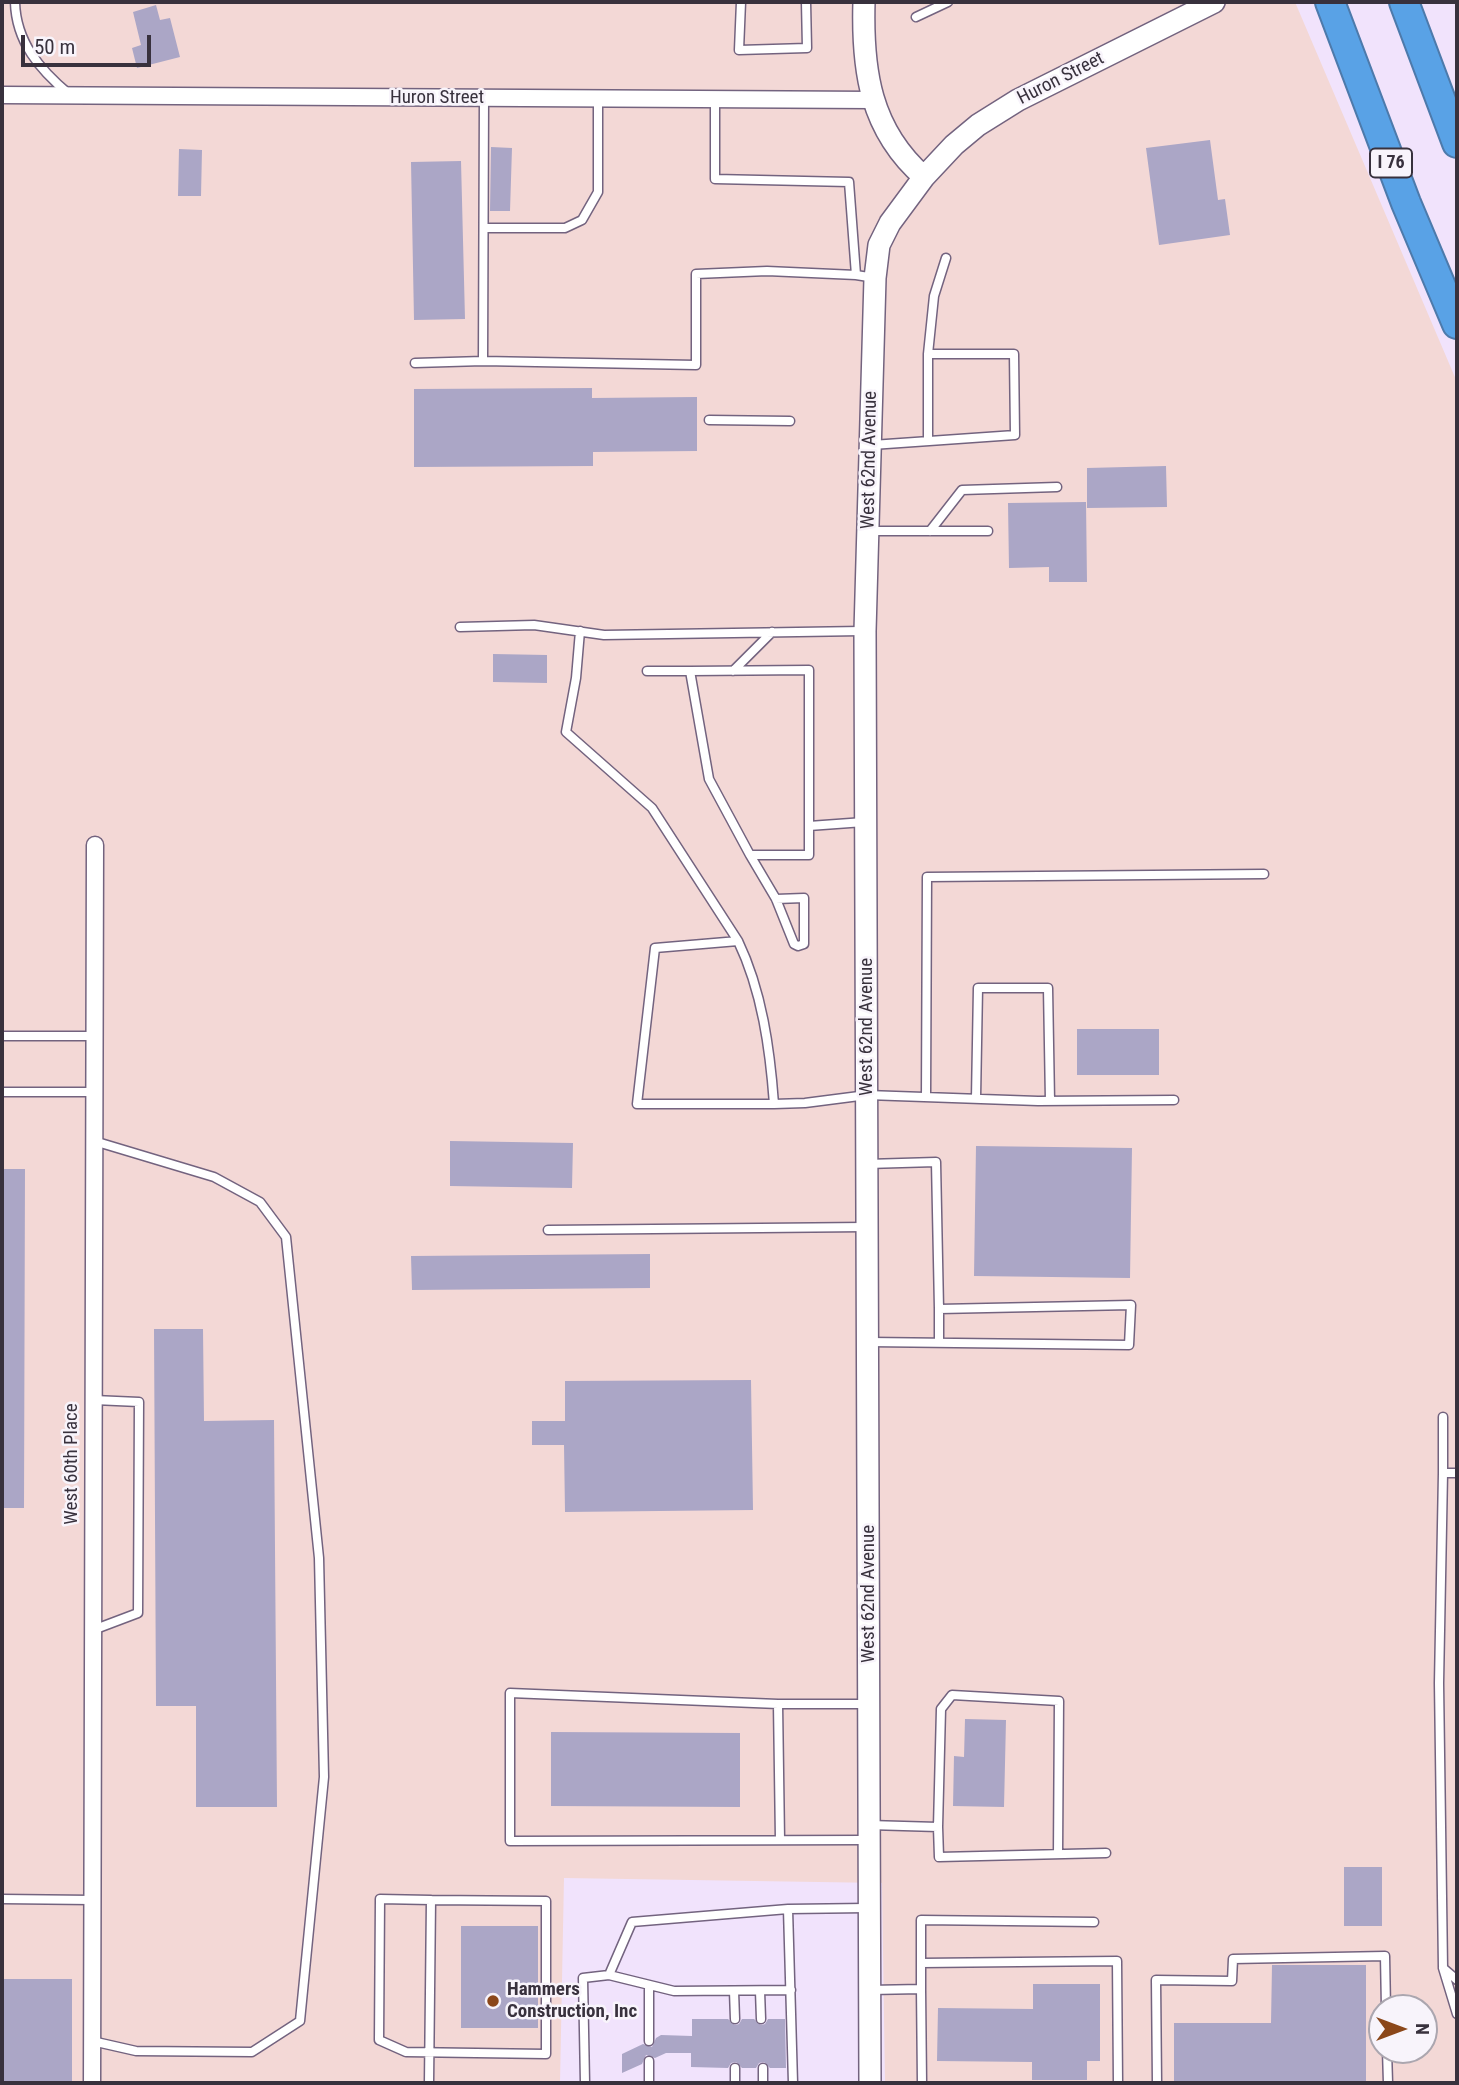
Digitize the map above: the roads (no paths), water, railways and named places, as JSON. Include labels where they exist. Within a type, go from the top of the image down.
[{"type":"highway","name":"I 76","points":[[1330,2],[1406,203],[1457,324]]},
{"type":"highway","points":[[1404,2],[1457,143]]},
{"type":"street","points":[[864,2],[866,62],[873,100],[881,122],[897,150],[924,177]]},
{"type":"street","name":"Huron Street","points":[[924,177],[954,145],[1004,108],[1214,2]]},
{"type":"street","name":"Huron Street","points":[[2,95],[873,100]]},
{"type":"street","name":"West 62nd Avenue","points":[[870,2083],[865,631],[869,445],[865,276],[879,244],[903,203],[924,177]]},
{"type":"street","name":"West 60th Place","points":[[92,2083],[95,845]]},
{"type":"lane","points":[[15,2],[15,11],[27,49],[45,74],[72,96]]},
{"type":"lane","points":[[741,2],[739,50],[807,48],[806,2]]},
{"type":"lane","points":[[916,17],[948,2]]},
{"type":"lane","points":[[483,361],[484,98]]},
{"type":"lane","points":[[484,228],[565,228],[582,220],[597,192],[598,99]]},
{"type":"lane","points":[[415,363],[483,361],[696,365],[696,274],[767,271],[865,276],[849,182],[715,179],[715,99]]},
{"type":"lane","points":[[928,440],[928,354],[934,296],[946,258]]},
{"type":"lane","points":[[869,445],[1015,435],[1014,354],[928,354]]},
{"type":"lane","points":[[709,421],[790,421]]},
{"type":"lane","points":[[930,531],[962,490],[1057,487]]},
{"type":"lane","points":[[869,531],[989,531]]},
{"type":"lane","points":[[460,627],[534,625],[604,635],[865,631]]},
{"type":"lane","points":[[580,631],[576,678],[566,732],[652,808],[738,941],[752,976],[762,1017],[771,1061],[774,1104]]},
{"type":"lane","points":[[733,671],[772,632]]},
{"type":"lane","points":[[647,671],[808,670],[809,855],[750,855]]},
{"type":"lane","points":[[690,671],[709,779],[776,898],[794,944],[804,944],[804,898],[776,898]]},
{"type":"lane","points":[[809,826],[867,821]]},
{"type":"lane","points":[[926,1097],[927,877],[1264,874]]},
{"type":"lane","points":[[738,941],[655,948],[637,1104],[805,1103],[867,1095],[1050,1101],[1174,1100]]},
{"type":"lane","points":[[976,1098],[978,988],[1048,988],[1050,1101]]},
{"type":"lane","points":[[2,1036],[94,1036]]},
{"type":"lane","points":[[2,1092],[94,1092]]},
{"type":"lane","points":[[92,2041],[136,2051],[252,2052],[300,2021],[324,1777],[319,1559],[286,1237],[260,1202],[214,1177],[94,1141]]},
{"type":"lane","points":[[867,1164],[936,1162],[939,1343]]},
{"type":"lane","points":[[548,1230],[866,1227]]},
{"type":"lane","points":[[866,1341],[1129,1345],[1131,1305],[939,1308]]},
{"type":"lane","points":[[93,1630],[138,1613],[139,1402],[94,1400]]},
{"type":"lane","points":[[1443,1417],[1439,1683],[1443,1968],[1457,2014]]},
{"type":"lane","points":[[1443,1473],[1457,1474]]},
{"type":"lane","points":[[869,1704],[778,1704],[510,1693],[510,1841],[780,1840],[938,1827]]},
{"type":"lane","points":[[1058,1854],[1059,1701],[952,1695],[941,1709],[939,1857],[1105,1853]]},
{"type":"lane","points":[[778,1704],[780,1840]]},
{"type":"lane","points":[[2,1899],[92,1900]]},
{"type":"lane","points":[[380,1899],[431,1900],[546,1901],[546,2054],[405,2052],[379,2040],[380,1899]]},
{"type":"lane","points":[[429,2083],[431,1900]]},
{"type":"lane","points":[[609,1975],[632,1922],[788,1909],[870,1908]]},
{"type":"lane","points":[[788,1909],[793,2083]]},
{"type":"lane","points":[[922,2083],[921,1920],[1094,1922]]},
{"type":"lane","points":[[1157,2083],[1156,1980],[1231,1981],[1233,1959],[1385,1956],[1386,1994]]},
{"type":"lane","points":[[921,1963],[1117,1961],[1118,2083]]},
{"type":"lane","points":[[1443,1968],[1457,1980]]},
{"type":"lane","points":[[585,2083],[583,1978],[609,1975],[674,1992],[791,1990]]},
{"type":"lane","points":[[649,1985],[649,2041]]},
{"type":"lane","points":[[870,1990],[921,1989]]},
{"type":"lane","points":[[760,1990],[761,2019]]},
{"type":"lane","points":[[734,1991],[735,2019]]},
{"type":"lane","points":[[649,2061],[649,2083]]},
{"type":"lane","points":[[1387,2064],[1388,2083]]},
{"type":"lane","points":[[735,2068],[735,2083]]},
{"type":"lane","points":[[763,2068],[763,2083]]},
{"type":"place","name":"Hammers Construction, Inc","points":[[493,2001]]}]
